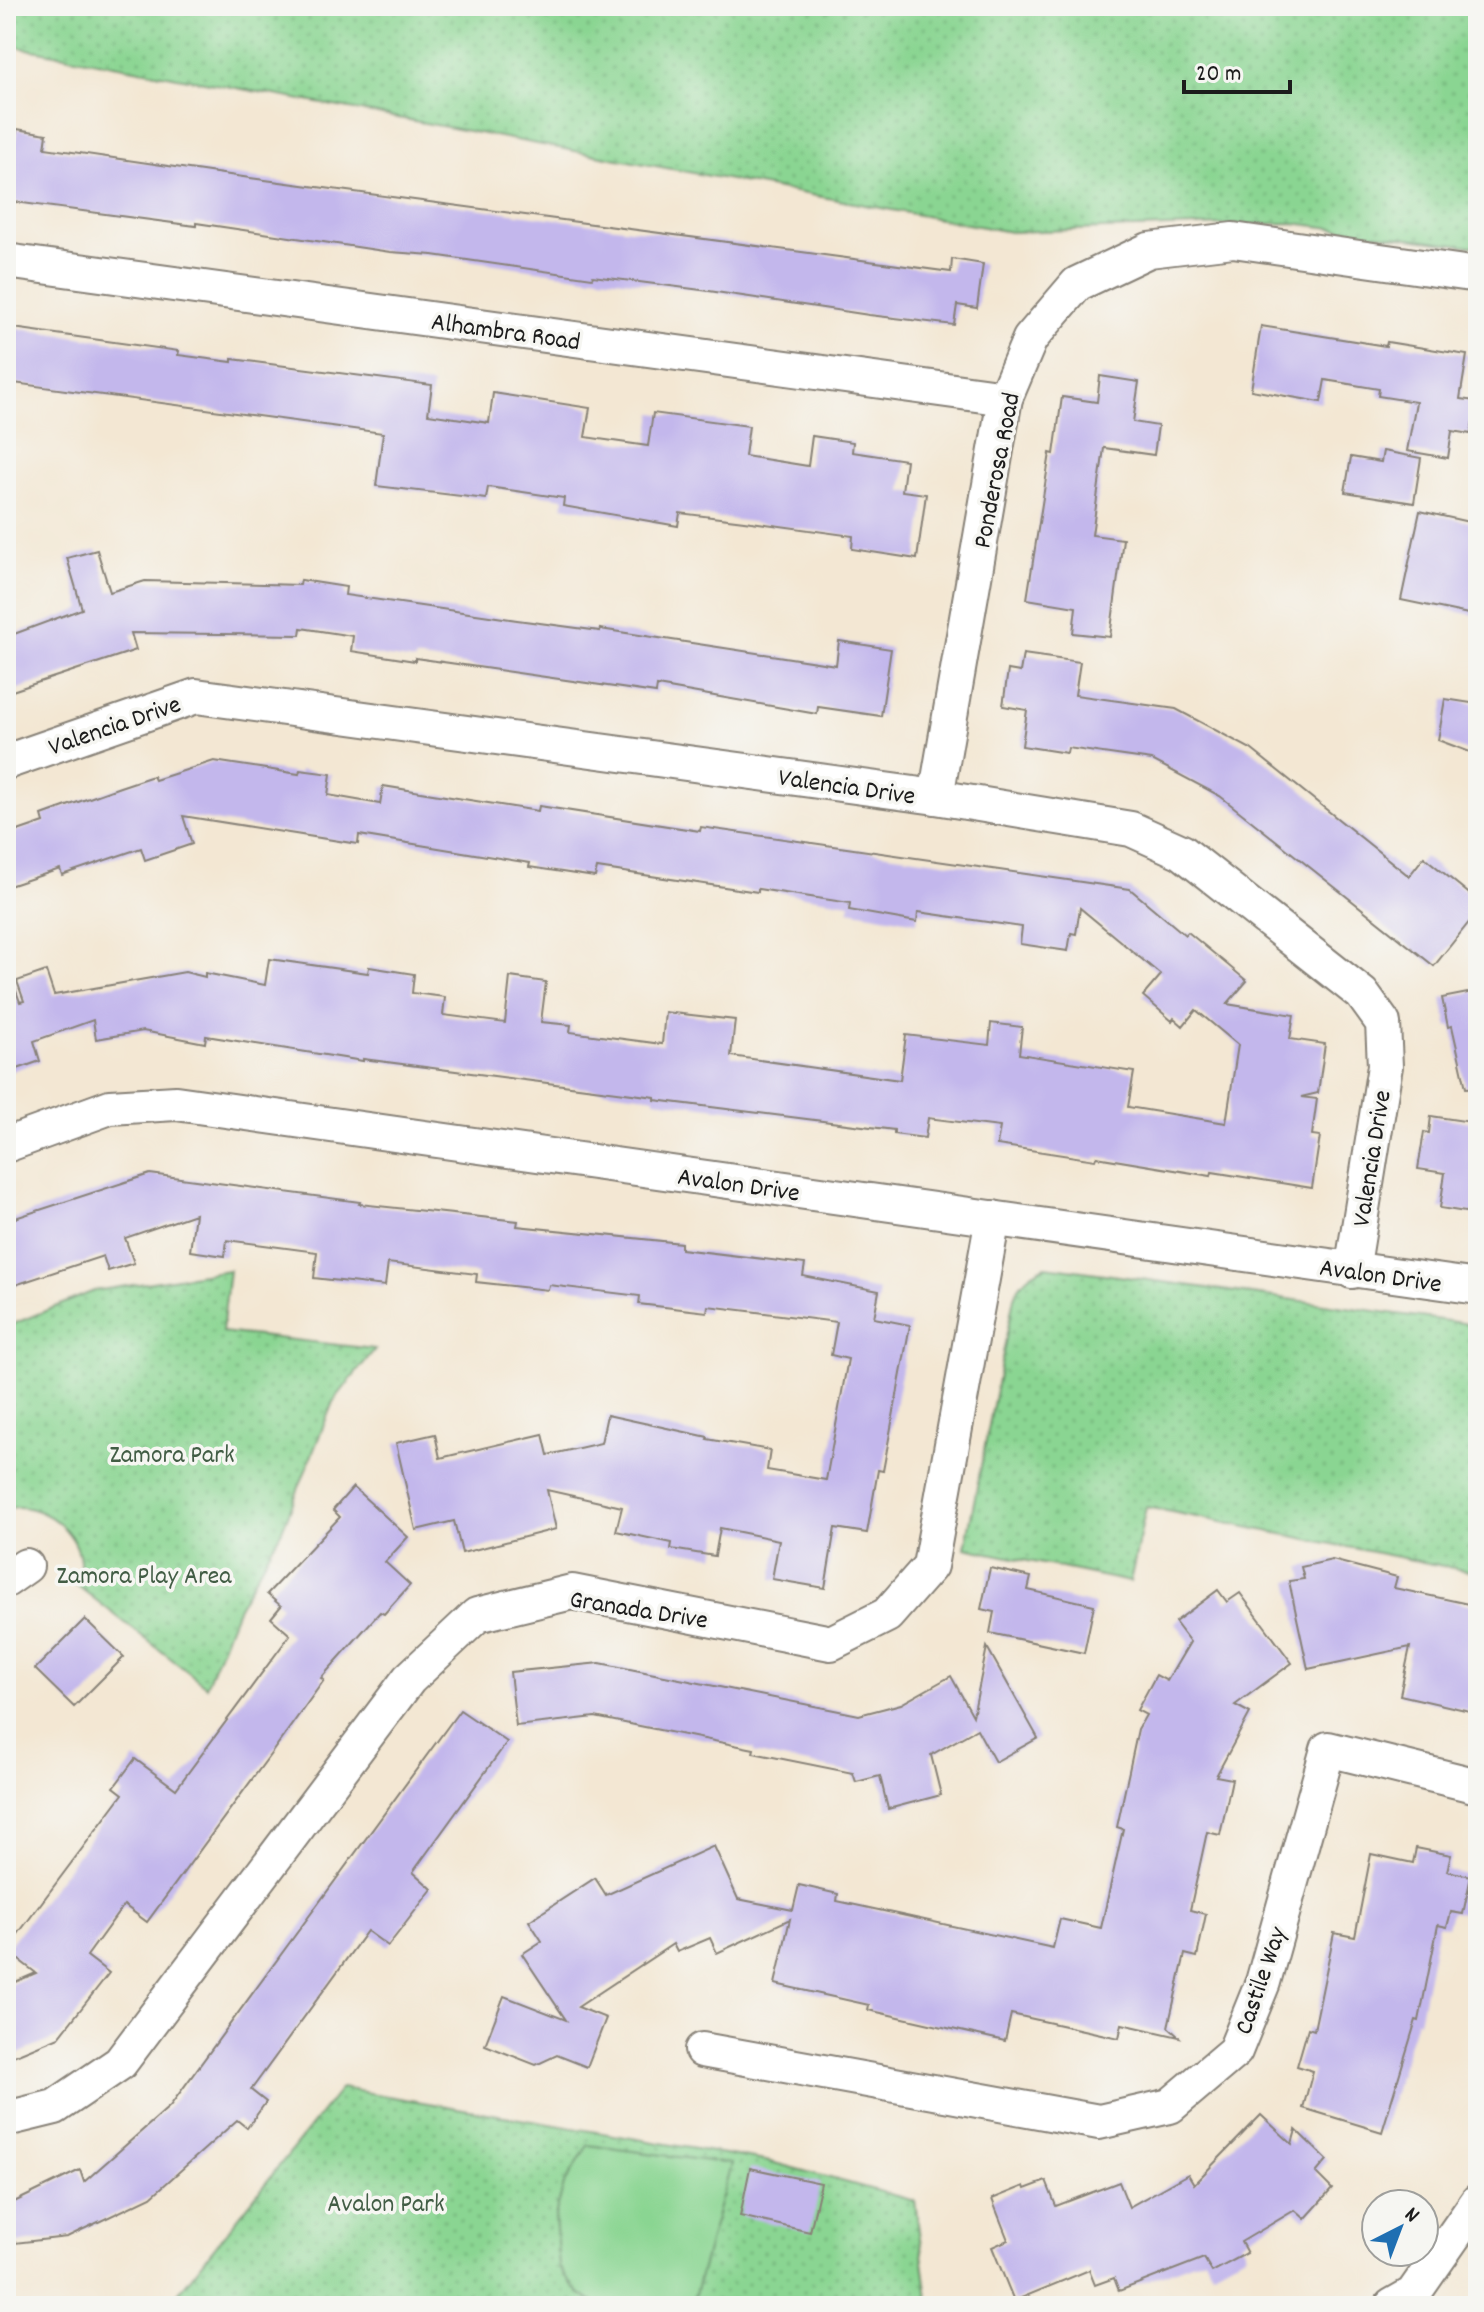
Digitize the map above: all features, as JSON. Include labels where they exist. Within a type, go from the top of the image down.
[{"type":"street","name":"Ponderosa Road","points":[[936,797],[1005,398],[1030,339],[1077,284],[1149,250],[1233,240],[1478,275]]},
{"type":"street","name":"Alhambra Road","points":[[6,261],[1005,398]]},
{"type":"street","name":"Valencia Drive","points":[[6,762],[196,696],[936,797],[1131,829],[1182,852],[1362,994],[1383,1023],[1385,1066],[1352,1271]]},
{"type":"street","name":"Avalon Drive","points":[[6,1145],[110,1107],[176,1103],[1478,1287]]},
{"type":"street","name":"Granada Drive","points":[[6,2119],[55,2107],[120,2063],[409,1679],[477,1615],[572,1592],[831,1643],[887,1615],[930,1566],[993,1218]]},
{"type":"street","name":"Castile Way","points":[[702,2050],[1099,2122],[1170,2106],[1235,2051],[1263,1982],[1328,1749],[1478,1786]]},
{"type":"street","points":[[1392,2306],[1413,2294],[1478,2201]]},
{"type":"green space","points":[[6,6],[1478,6],[1478,247],[1293,223],[1010,232],[6,45]]},
{"type":"green space","points":[[1046,1266],[1478,1325],[1478,1573],[1146,1507],[1130,1582],[965,1548],[1014,1297],[1026,1278]]},
{"type":"green space","name":"Zamora Park","points":[[229,1270],[222,1332],[375,1349],[333,1402],[282,1530],[237,1609],[206,1686],[74,1583],[80,1568],[79,1553],[66,1530],[44,1513],[18,1507],[6,1509],[6,1327],[94,1291]]},
{"type":"green space","name":"Avalon Park","points":[[341,2088],[771,2162],[915,2201],[929,2306],[168,2306]]},
{"type":"green space","points":[[588,2145],[731,2164],[693,2301],[672,2306],[599,2306],[579,2293],[559,2267],[555,2216],[564,2185]]},
{"type":"building","points":[[17,129],[47,134],[45,148],[250,178],[951,272],[952,259],[983,264],[977,308],[957,305],[954,325],[433,255],[390,252],[196,223],[196,226],[7,201]]},
{"type":"building","points":[[1261,326],[1467,355],[1460,399],[1476,401],[1471,434],[1452,431],[1448,458],[1407,451],[1416,402],[1378,396],[1379,389],[1325,380],[1321,402],[1251,390]]},
{"type":"building","points":[[6,327],[179,351],[178,355],[432,385],[428,414],[489,423],[493,393],[590,408],[585,437],[648,446],[653,413],[749,426],[745,456],[808,466],[812,436],[853,442],[852,452],[906,460],[902,491],[926,494],[917,559],[852,549],[853,536],[744,521],[680,513],[678,526],[563,506],[564,498],[488,487],[486,499],[376,486],[383,433],[6,382]]},
{"type":"building","points":[[1100,376],[1139,382],[1133,422],[1158,426],[1154,455],[1104,448],[1092,535],[1123,539],[1110,637],[1073,633],[1076,607],[1027,599],[1062,397],[1097,402]]},
{"type":"building","points":[[1383,451],[1421,458],[1414,503],[1345,492],[1351,457],[1381,462]]},
{"type":"building","points":[[1420,511],[1478,524],[1478,616],[1401,600]]},
{"type":"building","points":[[97,550],[110,592],[145,581],[300,585],[301,580],[346,587],[345,595],[836,665],[839,641],[891,649],[881,716],[818,707],[817,714],[657,686],[656,693],[415,658],[415,661],[351,651],[353,636],[301,628],[300,635],[131,633],[136,650],[6,693],[6,637],[82,609],[67,558]]},
{"type":"building","points":[[1023,654],[1080,662],[1075,695],[1176,709],[1251,749],[1409,876],[1424,857],[1478,901],[1478,911],[1434,966],[1220,796],[1152,760],[1068,748],[1067,753],[1022,746],[1027,710],[1003,706],[1008,670],[1020,672]]},
{"type":"building","points":[[1445,699],[1478,704],[1478,755],[1438,740]]},
{"type":"building","points":[[214,761],[299,774],[300,770],[331,774],[328,795],[380,804],[383,786],[538,811],[539,806],[700,831],[701,827],[1130,889],[1247,981],[1227,1004],[1294,1015],[1290,1039],[1325,1044],[1318,1093],[1301,1097],[1317,1099],[1312,1135],[1320,1136],[1312,1188],[997,1145],[1000,1127],[928,1118],[925,1138],[894,1134],[894,1130],[363,1061],[206,1036],[205,1043],[143,1031],[96,1039],[93,1020],[34,1041],[40,1061],[6,1073],[6,975],[10,974],[20,1002],[24,1001],[17,981],[46,971],[54,995],[185,972],[265,985],[269,959],[368,973],[369,967],[414,974],[412,993],[445,997],[443,1015],[505,1023],[510,977],[546,982],[541,1022],[571,1025],[570,1032],[662,1044],[665,1012],[735,1020],[731,1056],[900,1080],[906,1035],[989,1045],[991,1023],[1022,1027],[1019,1054],[1134,1072],[1128,1107],[1226,1123],[1238,1045],[1196,1010],[1183,1026],[1174,1018],[1172,1021],[1143,996],[1161,975],[1080,908],[1076,934],[1071,933],[1068,951],[1020,944],[1022,927],[918,912],[917,922],[849,910],[850,903],[758,889],[758,892],[597,868],[595,877],[359,835],[358,844],[183,816],[192,844],[145,860],[141,848],[62,875],[60,869],[6,887],[6,835],[44,822],[42,815],[120,787],[153,776],[155,780]]},
{"type":"building","points":[[1478,991],[1478,1087],[1466,1088],[1452,1026],[1448,1027],[1442,998]]},
{"type":"building","points":[[1431,1116],[1478,1123],[1478,1214],[1440,1208],[1445,1173],[1418,1169],[1424,1132],[1429,1133]]},
{"type":"building","points":[[150,1174],[359,1204],[518,1221],[517,1226],[681,1243],[681,1249],[805,1264],[803,1276],[879,1291],[874,1318],[910,1325],[883,1471],[878,1470],[867,1533],[835,1528],[825,1588],[772,1579],[779,1540],[720,1528],[715,1556],[671,1549],[672,1543],[616,1531],[622,1507],[547,1490],[556,1529],[462,1553],[454,1521],[416,1530],[396,1443],[435,1434],[440,1458],[543,1434],[548,1455],[601,1443],[607,1415],[707,1439],[770,1450],[767,1470],[826,1480],[848,1359],[831,1355],[837,1322],[708,1306],[707,1312],[639,1304],[640,1296],[549,1285],[548,1290],[476,1282],[477,1274],[388,1263],[385,1286],[314,1278],[317,1252],[227,1240],[225,1256],[190,1251],[195,1214],[125,1238],[134,1263],[108,1271],[103,1256],[12,1286],[6,1269],[6,1221]]},
{"type":"building","points":[[353,1487],[408,1537],[385,1562],[410,1585],[384,1614],[380,1612],[321,1678],[324,1680],[147,1922],[124,1905],[87,1956],[109,1973],[59,2037],[6,2059],[6,1986],[36,1973],[6,1950],[123,1794],[114,1787],[135,1759],[176,1789],[290,1635],[271,1618],[281,1606],[267,1594],[340,1517],[333,1510]]},
{"type":"building","points":[[1332,1560],[1397,1577],[1394,1588],[1478,1606],[1478,1713],[1400,1695],[1410,1647],[1308,1669],[1289,1581],[1304,1579],[1301,1567]]},
{"type":"building","points":[[990,1568],[1031,1577],[1028,1590],[1094,1605],[1084,1653],[990,1633],[994,1612],[981,1609]]},
{"type":"building","points":[[1218,1590],[1227,1602],[1240,1593],[1292,1663],[1235,1705],[1250,1713],[1216,1776],[1232,1779],[1220,1835],[1207,1832],[1190,1910],[1206,1914],[1197,1957],[1185,1954],[1168,2027],[1179,2037],[1122,2024],[1119,2038],[1011,2014],[1005,2041],[868,2010],[869,2005],[775,1984],[790,1919],[717,1953],[710,1938],[677,1952],[673,1944],[578,2007],[606,2018],[587,2067],[557,2055],[536,2065],[485,2045],[504,1996],[566,2020],[522,1954],[542,1941],[529,1921],[595,1878],[606,1895],[714,1846],[738,1899],[793,1910],[799,1885],[838,1894],[837,1901],[1053,1948],[1060,1919],[1101,1928],[1123,1829],[1117,1827],[1138,1729],[1146,1715],[1137,1710],[1156,1675],[1167,1681],[1190,1642],[1175,1622]]},
{"type":"building","points":[[85,1619],[124,1657],[74,1707],[35,1669]]},
{"type":"building","points":[[987,1647],[1038,1738],[995,1762],[977,1729],[931,1755],[941,1795],[888,1809],[880,1776],[856,1782],[853,1773],[753,1753],[754,1749],[595,1717],[516,1726],[510,1672],[600,1663],[859,1715],[901,1704],[951,1676],[973,1716]]},
{"type":"building","points":[[460,1710],[507,1742],[413,1872],[432,1889],[388,1946],[367,1931],[251,2090],[266,2102],[247,2128],[237,2120],[151,2197],[67,2237],[6,2244],[6,2206],[80,2170],[84,2182],[170,2106]]},
{"type":"building","points":[[1416,1848],[1451,1855],[1447,1871],[1471,1876],[1463,1914],[1451,1912],[1447,1927],[1438,1925],[1419,2021],[1416,2020],[1382,2132],[1303,2108],[1313,2071],[1297,2066],[1308,2028],[1314,2030],[1334,1933],[1355,1937],[1371,1854],[1413,1863]]},
{"type":"building","points":[[1261,2115],[1292,2144],[1296,2130],[1327,2160],[1316,2173],[1332,2189],[1305,2219],[1295,2210],[1241,2242],[1247,2253],[1212,2272],[1204,2258],[1119,2291],[1114,2278],[1095,2285],[1089,2270],[1014,2301],[992,2247],[1008,2240],[992,2199],[1046,2181],[1056,2206],[1119,2182],[1129,2207],[1188,2174],[1194,2184]]},
{"type":"building","points":[[750,2168],[821,2183],[810,2232],[740,2216]]},
{"type":"park label","name":"Zamora Play Area","points":[[144,1574]]}]
